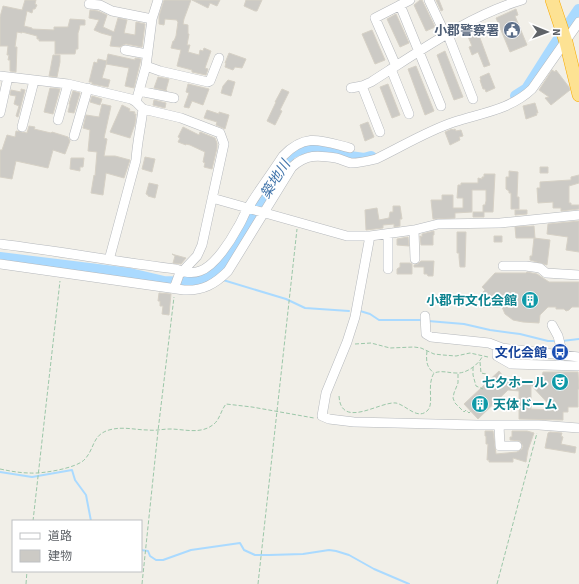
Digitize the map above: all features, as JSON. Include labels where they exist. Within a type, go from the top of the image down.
[{"type":"highway","points":[[552,0],[566,42],[579,95]]},
{"type":"street","points":[[136,102],[146,66],[152,19],[158,0]]},
{"type":"street","points":[[409,114],[394,68],[375,18],[410,0]]},
{"type":"street","points":[[429,0],[447,35],[473,99]]},
{"type":"street","points":[[351,88],[372,82],[420,51],[489,11],[503,5],[522,0]]},
{"type":"street","points":[[89,4],[100,5],[112,11],[152,19]]},
{"type":"street","points":[[400,5],[420,51],[441,106]]},
{"type":"street","points":[[0,264],[194,290],[209,286],[218,282],[228,271],[292,167],[300,160],[310,156],[336,158],[351,163],[376,159],[454,122],[500,109],[524,97],[532,90],[579,22]]},
{"type":"street","points":[[126,50],[147,54]]},
{"type":"street","points":[[146,66],[160,71],[208,82],[210,81],[219,58]]},
{"type":"street","points":[[0,113],[4,77],[68,84],[132,99],[143,109],[181,118],[220,133],[224,144],[202,245],[198,256],[181,274],[175,287]]},
{"type":"street","points":[[22,127],[34,80]]},
{"type":"street","points":[[58,120],[68,84]]},
{"type":"street","points":[[362,86],[380,132]]},
{"type":"street","points":[[74,136],[88,88]]},
{"type":"street","points":[[139,92],[174,98]]},
{"type":"street","points":[[109,260],[136,160],[143,109]]},
{"type":"street","points":[[0,244],[83,255],[176,270],[181,274],[201,271],[211,264],[219,255],[283,156],[297,144],[313,140],[350,148]]},
{"type":"street","points":[[212,198],[346,236],[388,234],[438,224],[500,223],[579,215]]},
{"type":"street","points":[[414,230],[414,259]]},
{"type":"street","points":[[388,234],[388,269]]},
{"type":"street","points":[[370,236],[355,316],[347,342],[326,393],[322,416],[329,419],[354,422],[539,425],[579,428]]},
{"type":"street","points":[[503,266],[526,266],[540,268],[546,273],[579,275]]},
{"type":"street","points":[[425,316],[426,334],[431,337],[489,343],[502,348],[579,357]]},
{"type":"street","points":[[552,325],[564,355]]},
{"type":"street","points":[[497,346],[497,356],[511,364],[579,366]]},
{"type":"street","points":[[499,425],[500,446],[517,446]]},
{"type":"path","points":[[258,584],[298,223]]},
{"type":"path","points":[[33,520],[61,273]]},
{"type":"path","points":[[142,584],[175,287]]},
{"type":"path","points":[[347,342],[355,344],[371,343],[390,348],[414,346],[434,354],[443,355],[456,356],[470,353],[482,357],[497,356]]},
{"type":"path","points":[[427,350],[427,366],[434,373]]},
{"type":"path","points":[[482,357],[480,362],[481,373],[486,374]]},
{"type":"path","points":[[434,373],[440,371],[458,373],[468,370],[480,362]]},
{"type":"path","points":[[473,367],[474,382],[476,386],[483,389]]},
{"type":"path","points":[[339,396],[342,407],[354,412],[366,411],[388,403],[404,406],[414,413],[419,414],[429,410],[431,402],[430,384],[434,373]]},
{"type":"path","points":[[458,373],[458,383],[454,393],[455,403],[464,412],[466,410],[469,413],[471,411]]},
{"type":"path","points":[[0,469],[31,474],[74,466],[84,460],[99,434],[121,427],[158,431],[171,429],[203,430],[214,424],[226,404],[317,418],[322,416]]},
{"type":"path","points":[[497,584],[539,425]]},
{"type":"path","points":[[26,584],[27,572]]},
{"type":"building","points":[[25,0],[36,0],[35,4],[37,5],[35,9],[33,9],[32,13],[27,11],[24,26],[32,29],[54,30],[54,27],[68,27],[70,19],[85,20],[85,25],[80,25],[78,33],[78,49],[76,49],[75,54],[55,54],[55,41],[39,41],[37,36],[17,32],[15,47],[17,47],[16,72],[10,71],[10,60],[8,60],[9,55],[7,55],[8,46],[0,46],[0,17],[3,6],[22,10]]},
{"type":"building","points":[[164,0],[191,0],[183,24],[188,25],[189,34],[187,45],[190,45],[188,52],[199,55],[200,50],[203,51],[204,48],[211,51],[205,68],[208,69],[206,75],[192,72],[192,70],[177,66],[181,50],[171,48],[176,36],[178,22],[177,20],[165,19],[164,25],[159,24],[159,16]]},
{"type":"building","points":[[192,0],[220,0],[217,6],[210,3],[208,8]]},
{"type":"building","points":[[246,0],[262,0],[257,11],[255,11],[244,6]]},
{"type":"building","points":[[422,0],[435,27],[426,31],[414,5]]},
{"type":"building","points":[[436,0],[439,0],[443,10],[441,11]]},
{"type":"building","points":[[516,9],[518,15],[515,16],[527,45],[510,52],[496,18]]},
{"type":"building","points":[[90,10],[98,11],[107,15],[103,27],[114,32],[118,18],[127,20],[124,33],[135,35],[136,22],[145,24],[142,47],[126,44],[120,47],[110,46],[112,36],[94,30],[99,20],[89,18]]},
{"type":"building","points":[[396,14],[409,43],[400,47],[387,19]]},
{"type":"building","points":[[372,30],[385,60],[375,64],[362,34]]},
{"type":"building","points":[[477,30],[490,65],[484,67],[478,52],[472,55],[469,47],[472,46],[467,34]]},
{"type":"building","points":[[445,51],[463,97],[454,100],[437,55]]},
{"type":"building","points":[[229,53],[246,59],[242,68],[235,67],[233,70],[225,67]]},
{"type":"building","points":[[108,54],[135,60],[135,58],[141,59],[134,88],[125,86],[129,68],[106,64]]},
{"type":"building","points":[[53,55],[60,55],[57,77],[49,76]]},
{"type":"building","points":[[98,59],[107,61],[102,78],[110,80],[108,87],[89,82],[94,62],[97,63]]},
{"type":"building","points":[[416,66],[434,111],[425,115],[408,69]]},
{"type":"building","points":[[552,70],[555,72],[556,70],[570,90],[551,105],[545,98],[549,97],[539,90]]},
{"type":"building","points":[[489,73],[495,88],[486,92],[485,89],[483,89],[480,77]]},
{"type":"building","points":[[158,77],[169,79],[167,91],[154,88]]},
{"type":"building","points":[[228,80],[235,82],[231,96],[221,93],[223,86]]},
{"type":"building","points":[[188,84],[209,89],[203,105],[192,101],[189,108],[184,107],[189,93],[186,92]]},
{"type":"building","points":[[388,84],[400,115],[392,118],[380,87]]},
{"type":"building","points":[[50,88],[60,89],[53,114],[44,112]]},
{"type":"building","points":[[21,89],[25,90],[18,117],[16,116],[19,106],[14,104],[16,96],[10,95],[11,90],[21,92]]},
{"type":"building","points":[[282,89],[289,92],[280,110],[282,111],[275,125],[267,121]]},
{"type":"building","points":[[73,91],[80,93],[74,113],[68,112]]},
{"type":"building","points":[[92,96],[102,99],[100,105],[90,102]]},
{"type":"building","points":[[154,100],[166,103],[165,108],[153,105]]},
{"type":"building","points":[[535,103],[538,113],[536,113],[537,115],[526,119],[523,106]]},
{"type":"building","points":[[102,104],[111,106],[104,138],[107,139],[104,156],[115,156],[130,160],[124,178],[106,173],[103,195],[91,193],[94,175],[95,176],[97,152],[88,151],[90,130],[83,128],[86,115],[99,117]]},
{"type":"building","points":[[122,105],[130,109],[129,111],[135,112],[134,114],[136,114],[135,124],[130,138],[110,132]]},
{"type":"building","points":[[207,110],[219,114],[219,112],[229,115],[225,129],[216,125],[217,122],[204,118]]},
{"type":"building","points":[[368,122],[374,137],[365,141],[360,125]]},
{"type":"building","points":[[29,126],[35,127],[34,129],[52,132],[68,137],[70,141],[65,154],[53,150],[48,168],[16,161],[12,179],[0,177],[0,150],[2,150],[7,135],[15,137],[16,131],[27,133]]},
{"type":"building","points":[[183,127],[199,135],[200,132],[215,138],[217,148],[212,169],[204,167],[205,163],[203,162],[205,152],[190,145],[178,142],[180,138],[178,137]]},
{"type":"building","points":[[455,129],[456,131],[461,130],[463,136],[459,137],[460,140],[450,145],[445,132]]},
{"type":"building","points":[[145,157],[155,159],[152,172],[142,169]]},
{"type":"building","points":[[71,158],[84,158],[83,167],[80,167],[80,171],[70,169]]},
{"type":"building","points":[[540,167],[548,167],[548,173],[540,173]]},
{"type":"building","points":[[509,171],[518,172],[517,197],[519,197],[519,209],[511,209],[511,193],[509,193],[506,189],[506,177],[509,177]]},
{"type":"building","points":[[484,174],[495,174],[493,212],[484,212],[484,217],[473,217],[473,212],[483,212],[483,205],[485,205],[486,201],[486,190],[472,190],[472,212],[455,213],[455,218],[433,219],[431,200],[442,200],[442,195],[453,195],[453,208],[463,208],[463,198],[457,198],[458,185],[461,185],[461,183],[478,183],[478,178],[482,179]]},
{"type":"building","points":[[579,175],[579,183],[569,186],[569,203],[571,203],[571,205],[579,205],[579,209],[561,211],[561,208],[553,208],[553,202],[538,203],[537,188],[540,188],[540,182],[571,180],[571,177]]},
{"type":"building","points":[[149,183],[158,185],[155,198],[146,194]]},
{"type":"building","points":[[393,206],[400,206],[402,219],[400,219],[400,226],[394,227],[394,224],[383,225],[383,228],[366,230],[365,210],[377,208],[379,220],[389,218],[390,212],[393,212]]},
{"type":"building","points":[[515,210],[527,210],[527,214],[515,215]]},
{"type":"building","points":[[579,221],[579,252],[566,250],[568,237],[547,234],[548,224]]},
{"type":"building","points":[[534,226],[535,238],[516,238],[515,227]]},
{"type":"building","points":[[434,231],[433,245],[421,245],[420,236],[422,237],[422,234]]},
{"type":"building","points":[[457,232],[466,232],[465,267],[460,267],[459,253],[457,253]]},
{"type":"building","points":[[494,236],[502,236],[502,242],[494,242]]},
{"type":"building","points":[[408,237],[409,246],[397,245],[397,239]]},
{"type":"building","points":[[534,238],[550,240],[547,265],[530,260],[530,256],[532,256]]},
{"type":"building","points":[[172,254],[186,258],[181,264],[173,263],[175,256]]},
{"type":"building","points":[[421,261],[434,261],[433,276],[424,274],[424,267],[414,267],[414,265]]},
{"type":"building","points":[[400,263],[412,264],[412,274],[397,274],[397,269],[400,267]]},
{"type":"building","name":"小郡市文化会館","points":[[527,272],[537,274],[549,282],[579,282],[579,307],[572,307],[566,311],[564,309],[556,309],[556,307],[548,307],[540,315],[539,323],[513,320],[505,314],[502,307],[482,307],[482,293],[485,290],[482,287],[495,273]]},
{"type":"building","points":[[159,293],[171,294],[169,315],[162,314],[163,306],[160,306],[160,301],[158,301]]},
{"type":"building","points":[[499,371],[507,381],[536,381],[536,377],[542,377],[543,372],[578,372],[578,407],[568,407],[568,412],[563,412],[563,420],[519,419],[519,391],[508,390],[478,419],[464,404]],"holes":[[[531,385],[554,410],[531,409]]]},
{"type":"building","points":[[485,431],[493,431],[496,454],[517,452],[522,449],[523,446],[520,441],[510,440],[510,437],[512,437],[512,431],[527,431],[534,433],[528,450],[526,462],[513,458],[513,462],[489,462],[489,460],[487,460],[488,444],[486,444]]},
{"type":"building","points":[[548,433],[562,433],[561,436],[563,437],[561,444],[576,447],[575,453],[545,448]]},
{"type":"waterway","name":"築地川","points":[[516,96],[527,89],[579,10]]},
{"type":"waterway","name":"築地川","points":[[0,258],[130,274],[164,282],[189,283],[203,279],[211,274],[228,255],[282,165],[291,153],[308,146],[331,150],[341,156],[364,159],[371,157]]},
{"type":"waterway","name":"築地川","points":[[203,279],[213,279]]},
{"type":"waterway","points":[[223,280],[286,299],[305,308],[349,311]]},
{"type":"waterway","points":[[360,311],[370,314],[379,320],[422,320]]},
{"type":"waterway","points":[[428,321],[464,324],[490,330],[520,334],[548,341],[556,341]]},
{"type":"waterway","points":[[562,341],[579,339]]},
{"type":"waterway","points":[[0,472],[32,477],[72,470],[75,480],[86,495],[91,520]]},
{"type":"waterway","points":[[142,550],[148,551],[150,556],[156,560],[163,560],[191,550],[240,543],[244,550],[255,555],[303,554],[329,550],[349,555],[374,569],[409,584]]},
{"type":"place","name":"小郡警察署","points":[[512,30]]},
{"type":"place","name":"小郡市文化会館","points":[[530,300]]},
{"type":"place","name":"文化会館","points":[[560,352]]},
{"type":"place","name":"七夕ホール","points":[[560,382]]},
{"type":"place","name":"天体ドーム","points":[[480,404]]}]
